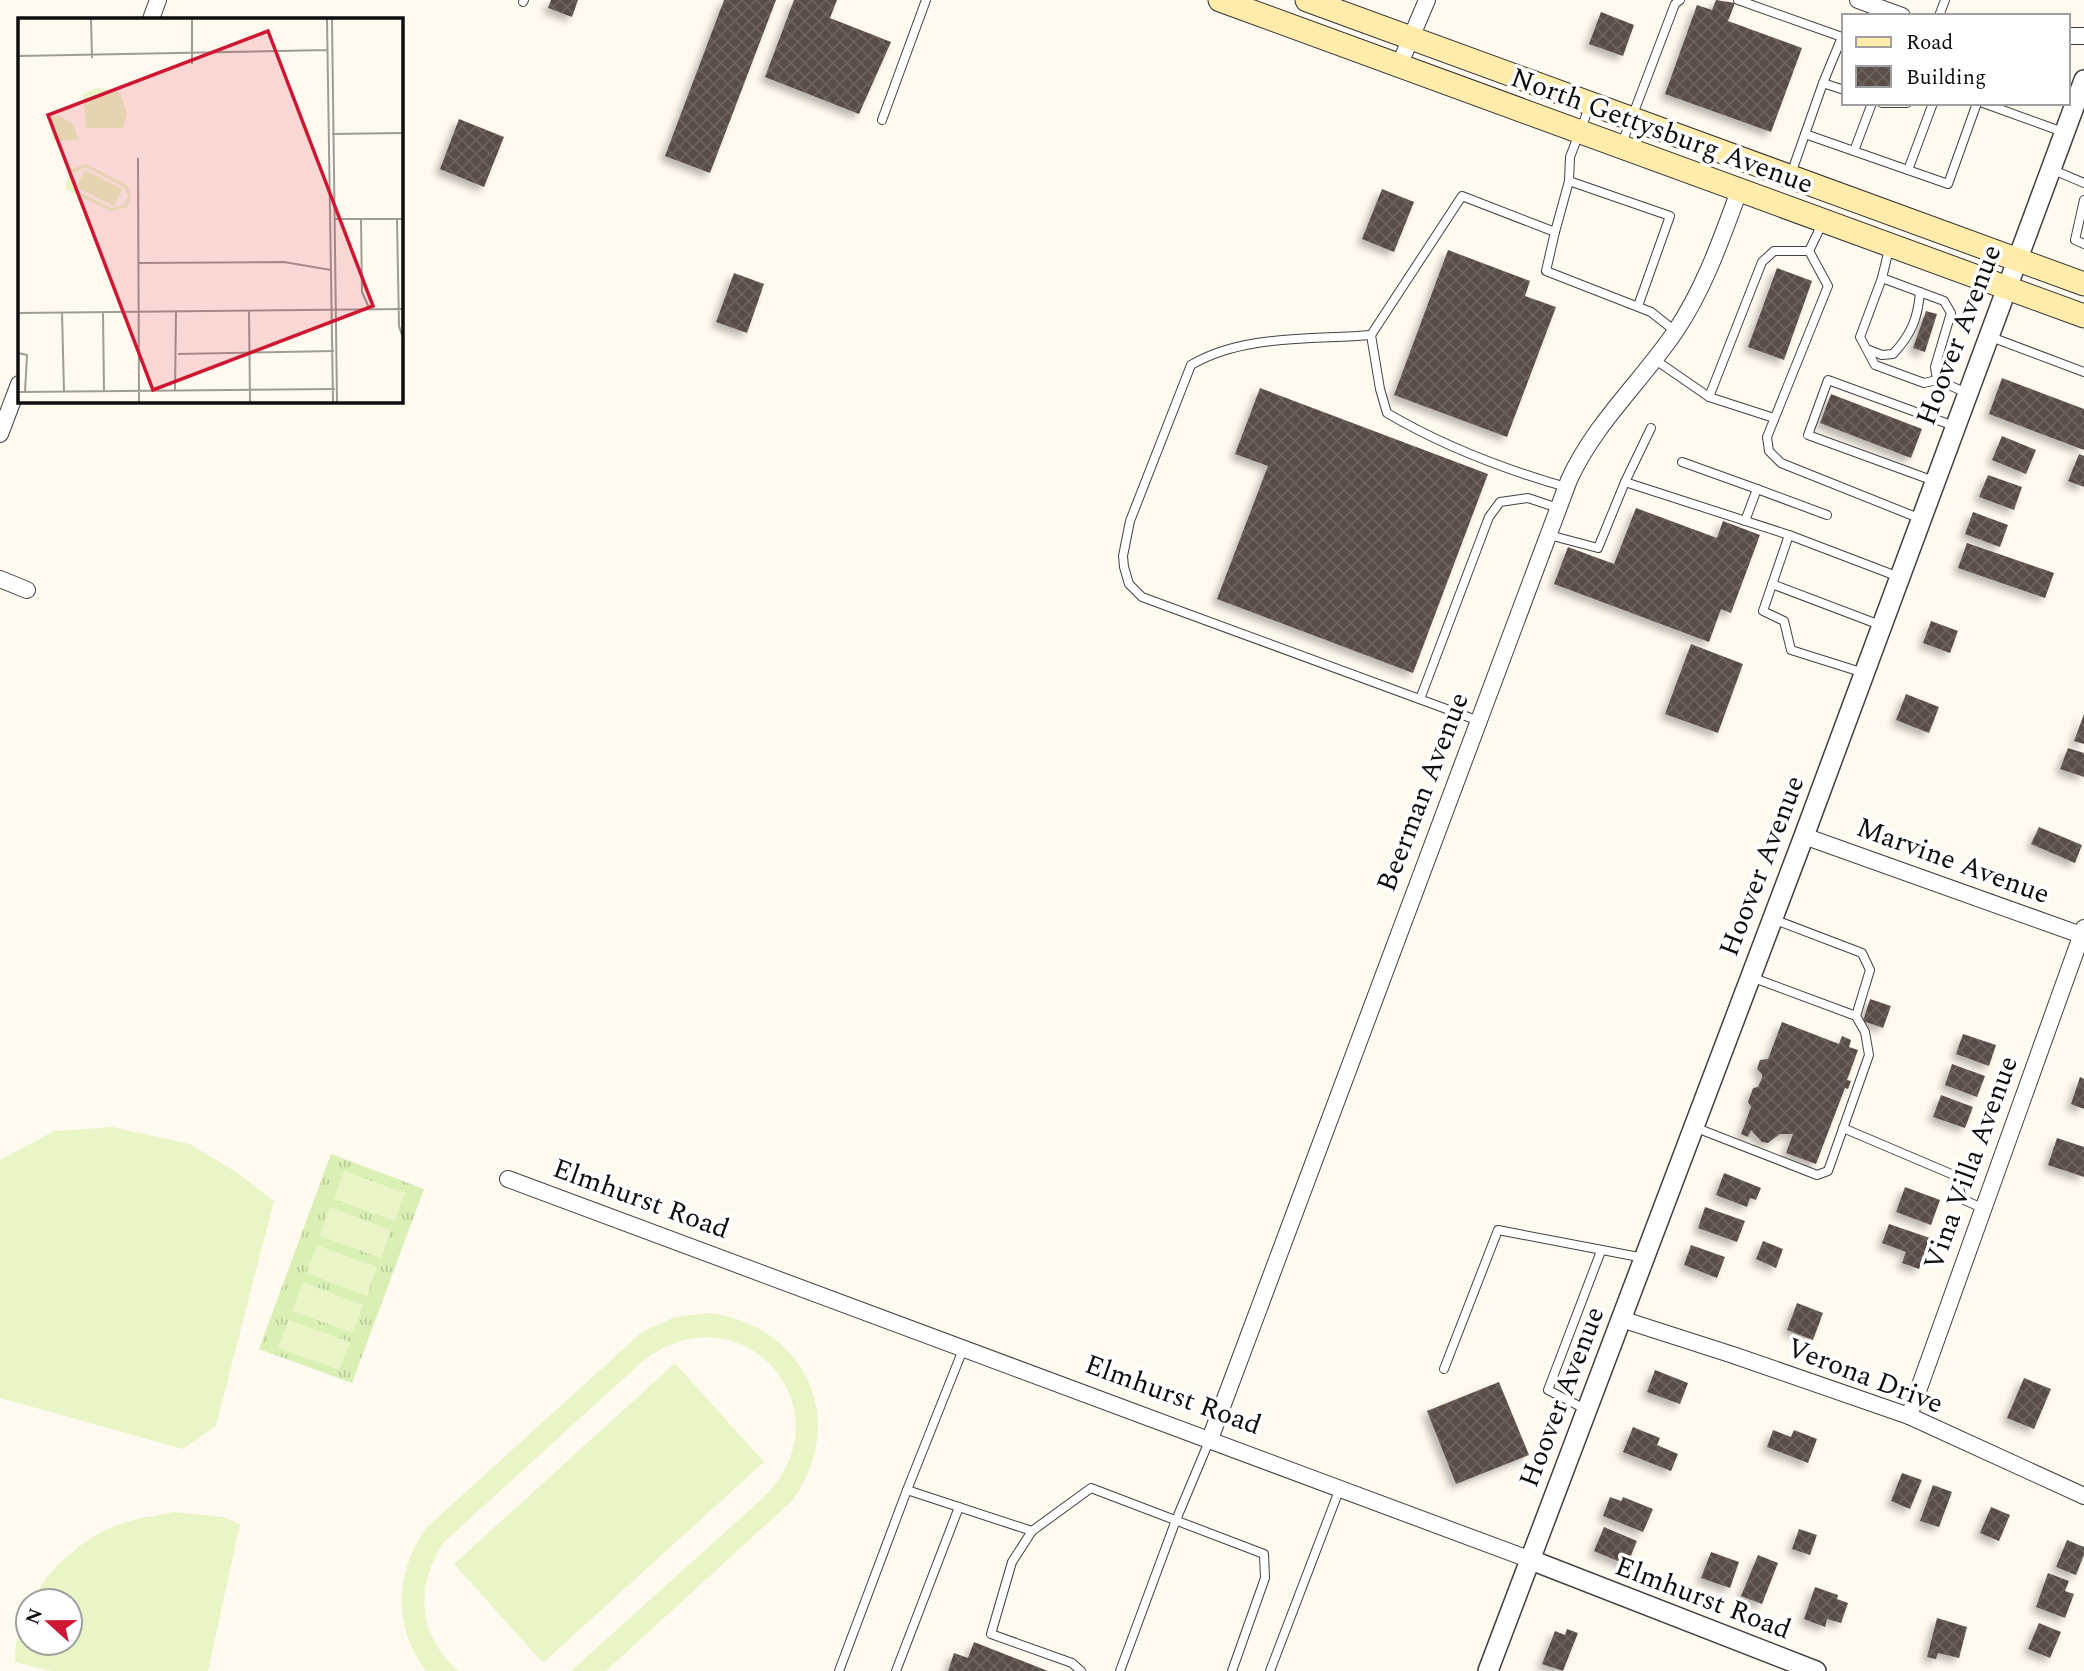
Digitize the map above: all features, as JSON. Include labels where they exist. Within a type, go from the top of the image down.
[{"type":"main road","name":"North Gettysburg Avenue","points":[[1220,0],[2084,316]]},
{"type":"main road","name":"North Gettysburg Avenue","points":[[1307,0],[2084,284]]},
{"type":"street","points":[[151,18],[158,0]]},
{"type":"street","points":[[1399,66],[1427,0]]},
{"type":"street","points":[[1858,0],[1896,14]]},
{"type":"street","name":"Hoover Avenue","points":[[1488,1671],[1804,836],[2084,80]]},
{"type":"street","name":"Beerman Avenue","points":[[1210,1439],[1566,487],[1588,442],[1675,331],[1707,274],[1739,191]]},
{"type":"street","points":[[0,434],[18,387]]},
{"type":"street","points":[[0,579],[27,590]]},
{"type":"street","name":"Marvine Avenue","points":[[1804,836],[2083,933]]},
{"type":"street","name":"Vina Villa Avenue","points":[[1909,1416],[2083,933]]},
{"type":"street","name":"Elmhurst Road","points":[[508,1179],[1210,1439],[1816,1671]]},
{"type":"street","name":"Verona Drive","points":[[1621,1320],[1909,1416],[2084,1496]]},
{"type":"lane","points":[[882,120],[926,0]]},
{"type":"lane","points":[[1620,148],[1675,4],[1680,0]]},
{"type":"lane","points":[[1738,0],[1842,37],[1790,177]]},
{"type":"lane","points":[[1824,83],[1842,89]]},
{"type":"lane","points":[[1590,104],[1570,157],[1569,181],[1546,271],[1651,312],[1675,331]]},
{"type":"lane","points":[[1854,151],[1871,105]]},
{"type":"lane","points":[[1908,170],[1932,105]]},
{"type":"lane","points":[[1805,134],[1948,184],[1976,105]]},
{"type":"lane","points":[[1989,105],[2065,132]]},
{"type":"lane","points":[[2051,169],[2084,183]]},
{"type":"lane","points":[[1569,181],[1670,216],[1638,306]]},
{"type":"lane","points":[[1555,232],[1462,196],[1371,335],[1387,413],[1424,435],[1499,467],[1566,487]]},
{"type":"lane","points":[[2084,201],[2075,240],[2084,244]]},
{"type":"lane","points":[[1810,251],[1823,222]]},
{"type":"lane","points":[[1890,246],[1882,278],[1860,337],[1875,365],[1924,383],[1937,380],[1967,393]]},
{"type":"lane","points":[[1709,397],[1762,262],[1774,251],[1810,251]]},
{"type":"lane","points":[[1810,251],[1828,286],[1767,437],[1769,451],[1781,463],[1921,519]]},
{"type":"lane","points":[[1882,278],[1944,300],[1951,313],[1935,367],[1937,380]]},
{"type":"lane","points":[[1869,350],[1882,355],[1893,354],[1901,345],[1911,332],[1918,311],[1920,292]]},
{"type":"lane","points":[[1371,335],[1255,343],[1210,354],[1191,365],[1130,521],[1123,556],[1124,567],[1129,584],[1142,597],[1479,721]]},
{"type":"lane","points":[[1988,336],[2084,372]]},
{"type":"lane","points":[[1654,359],[1709,397],[1774,418]]},
{"type":"lane","points":[[1934,481],[1808,435],[1828,380],[1954,426]]},
{"type":"lane","points":[[1548,534],[1598,548],[1651,428]]},
{"type":"lane","points":[[1682,462],[1827,515]]},
{"type":"lane","points":[[1625,482],[1789,535],[1899,577]]},
{"type":"lane","points":[[1745,521],[1757,489]]},
{"type":"lane","points":[[1420,699],[1489,517],[1500,502],[1528,498],[1558,508]]},
{"type":"lane","points":[[1789,535],[1763,611],[1784,621],[1791,650],[1864,673]]},
{"type":"lane","points":[[1772,584],[1881,626]]},
{"type":"lane","points":[[1772,919],[1862,953],[1870,970],[1856,1016]]},
{"type":"lane","points":[[1693,1127],[1817,1174],[1828,1171],[1869,1055],[1865,1032],[1856,1016],[1751,976]]},
{"type":"lane","points":[[1843,1128],[1956,1176],[1962,1199],[1982,1208]]},
{"type":"lane","points":[[1444,1369],[1498,1230],[1644,1258]]},
{"type":"lane","points":[[1587,1410],[1548,1391],[1601,1251]]},
{"type":"lane","points":[[839,1671],[964,1347]]},
{"type":"lane","points":[[1120,1671],[1176,1520],[1210,1439]]},
{"type":"lane","points":[[1082,1671],[1072,1663],[990,1634],[1012,1562],[1032,1531],[1091,1488],[1264,1553],[1265,1578],[1232,1671]]},
{"type":"lane","points":[[1270,1671],[1340,1488]]},
{"type":"lane","points":[[907,1490],[1032,1531]]},
{"type":"lane","points":[[895,1671],[959,1507]]},
{"type":"green space","points":[[113,1127],[190,1144],[236,1172],[274,1201],[216,1426],[183,1449],[0,1398],[0,1160],[54,1131]]},
{"type":"green space","points":[[331,1154],[424,1189],[352,1383],[259,1349]]},
{"type":"green space","points":[[344,1171],[405,1193],[395,1221],[334,1199]]},
{"type":"green space","points":[[330,1207],[391,1230],[381,1258],[320,1236]]},
{"type":"green space","points":[[317,1245],[377,1267],[367,1296],[306,1273]]},
{"type":"green space","points":[[303,1282],[363,1305],[353,1333],[292,1311]]},
{"type":"green space","points":[[710,1313],[743,1321],[771,1336],[793,1357],[809,1381],[817,1409],[817,1439],[809,1470],[793,1500],[606,1671],[571,1671],[765,1496],[788,1462],[796,1428],[790,1395],[773,1368],[748,1348],[716,1338],[681,1341],[644,1360],[444,1542],[428,1576],[425,1610],[435,1642],[458,1671],[426,1671],[407,1636],[402,1600],[408,1563],[426,1528],[642,1332],[675,1317]]},
{"type":"green space","points":[[289,1320],[350,1342],[339,1370],[278,1348]]},
{"type":"green space","points":[[675,1363],[764,1462],[543,1663],[454,1564]]},
{"type":"green space","points":[[173,1512],[224,1517],[240,1524],[208,1671],[51,1671],[15,1662],[15,1657],[84,1657],[84,1587],[40,1587],[58,1565],[81,1545],[107,1529],[133,1520]]},
{"type":"building","points":[[551,0],[578,0],[572,17],[548,8]]},
{"type":"building","points":[[724,0],[776,0],[710,173],[665,156]]},
{"type":"building","points":[[794,0],[837,0],[830,18],[891,42],[859,114],[765,77]]},
{"type":"building","points":[[1716,0],[1735,3],[1728,21],[1802,48],[1771,132],[1665,94],[1697,5],[1712,10]]},
{"type":"building","points":[[1601,12],[1634,25],[1623,56],[1589,44]]},
{"type":"building","points":[[459,119],[504,137],[484,187],[440,169]]},
{"type":"building","points":[[1382,189],[1414,202],[1394,252],[1362,239]]},
{"type":"building","points":[[1448,250],[1530,281],[1525,296],[1556,307],[1507,437],[1394,395]]},
{"type":"building","points":[[1777,268],[1812,281],[1784,360],[1748,347]]},
{"type":"building","points":[[734,273],[764,284],[747,333],[716,322]]},
{"type":"building","points":[[1926,311],[1937,314],[1925,352],[1913,348]]},
{"type":"building","points":[[2002,378],[2084,409],[2084,450],[1989,414]]},
{"type":"building","points":[[1260,388],[1488,474],[1413,673],[1217,599],[1268,466],[1235,454]]},
{"type":"building","points":[[1831,394],[1922,429],[1911,458],[1820,423]]},
{"type":"building","points":[[2002,436],[2036,450],[2026,474],[1992,460]]},
{"type":"building","points":[[2079,454],[2084,456],[2084,487],[2068,481]]},
{"type":"building","points":[[1988,475],[2022,487],[2014,510],[1979,497]]},
{"type":"building","points":[[1636,508],[1717,538],[1723,521],[1760,535],[1731,613],[1721,609],[1709,642],[1554,584],[1568,547],[1614,564]]},
{"type":"building","points":[[1973,512],[2008,525],[2000,547],[1965,534]]},
{"type":"building","points":[[1967,543],[2054,573],[2045,598],[1958,568]]},
{"type":"building","points":[[1931,621],[1958,631],[1950,653],[1923,643]]},
{"type":"building","points":[[1691,644],[1743,664],[1718,733],[1665,714]]},
{"type":"building","points":[[1906,694],[1939,707],[1929,733],[1896,720]]},
{"type":"building","points":[[2084,714],[2084,744],[2074,741]]},
{"type":"building","points":[[2068,748],[2084,753],[2084,777],[2060,769]]},
{"type":"building","points":[[2039,827],[2082,845],[2075,863],[2031,844]]},
{"type":"building","points":[[1870,999],[1891,1006],[1883,1028],[1863,1021]]},
{"type":"building","points":[[1782,1022],[1839,1044],[1842,1036],[1851,1040],[1849,1047],[1858,1050],[1847,1080],[1851,1081],[1848,1089],[1845,1088],[1816,1164],[1786,1153],[1793,1134],[1780,1134],[1768,1143],[1762,1142],[1751,1130],[1748,1137],[1741,1134],[1751,1107],[1748,1102],[1753,1088],[1758,1087],[1762,1078],[1757,1069],[1760,1060],[1768,1059]]},
{"type":"building","points":[[1963,1034],[1996,1045],[1989,1066],[1956,1054]]},
{"type":"building","points":[[1952,1064],[1985,1076],[1977,1097],[1945,1085]]},
{"type":"building","points":[[2080,1077],[2084,1079],[2084,1109],[2071,1104]]},
{"type":"building","points":[[1941,1095],[1973,1107],[1965,1128],[1933,1117]]},
{"type":"building","points":[[2057,1138],[2084,1147],[2084,1177],[2048,1165]]},
{"type":"building","points":[[1724,1173],[1761,1188],[1756,1200],[1750,1198],[1747,1207],[1716,1195]]},
{"type":"building","points":[[1905,1187],[1940,1200],[1931,1225],[1896,1212]]},
{"type":"building","points":[[1705,1207],[1745,1221],[1737,1242],[1698,1228]]},
{"type":"building","points":[[1889,1224],[1930,1238],[1919,1269],[1902,1263],[1906,1252],[1882,1243]]},
{"type":"building","points":[[1763,1241],[1783,1249],[1776,1268],[1756,1259]]},
{"type":"building","points":[[1691,1245],[1725,1257],[1717,1278],[1684,1265]]},
{"type":"building","points":[[1797,1303],[1823,1313],[1813,1340],[1787,1330]]},
{"type":"building","points":[[1655,1370],[1688,1383],[1680,1404],[1647,1392]]},
{"type":"building","points":[[2024,1378],[2051,1389],[2034,1429],[2007,1418]]},
{"type":"building","points":[[1499,1382],[1529,1455],[1456,1484],[1427,1411]]},
{"type":"building","points":[[1633,1427],[1660,1438],[1657,1445],[1678,1454],[1671,1471],[1623,1452]]},
{"type":"building","points":[[1773,1430],[1791,1437],[1794,1430],[1817,1439],[1808,1463],[1767,1447]]},
{"type":"building","points":[[1902,1473],[1922,1480],[1910,1509],[1891,1501]]},
{"type":"building","points":[[1933,1485],[1952,1492],[1939,1527],[1920,1521]]},
{"type":"building","points":[[1610,1497],[1621,1501],[1623,1497],[1653,1509],[1643,1532],[1603,1516]]},
{"type":"building","points":[[1991,1507],[2010,1515],[1999,1541],[1980,1533]]},
{"type":"building","points":[[1604,1527],[1637,1541],[1627,1565],[1594,1551]]},
{"type":"building","points":[[1799,1529],[1817,1535],[1810,1555],[1792,1549]]},
{"type":"building","points":[[2067,1540],[2084,1547],[2084,1555],[2076,1575],[2056,1567]]},
{"type":"building","points":[[1711,1552],[1739,1562],[1730,1588],[1701,1578]]},
{"type":"building","points":[[1758,1555],[1778,1563],[1762,1604],[1741,1596]]},
{"type":"building","points":[[2048,1573],[2069,1581],[2065,1591],[2074,1594],[2065,1618],[2036,1607]]},
{"type":"building","points":[[1815,1587],[1838,1595],[1837,1599],[1848,1603],[1841,1623],[1827,1619],[1825,1627],[1804,1619]]},
{"type":"building","points":[[1937,1618],[1967,1627],[1959,1658],[1938,1653],[1936,1659],[1927,1657]]},
{"type":"building","points":[[2039,1623],[2061,1632],[2050,1658],[2028,1649]]},
{"type":"building","points":[[1567,1629],[1578,1633],[1563,1671],[1542,1664],[1555,1631],[1565,1635]]},
{"type":"building","points":[[974,1642],[1048,1671],[948,1671],[954,1653],[968,1658]]}]
